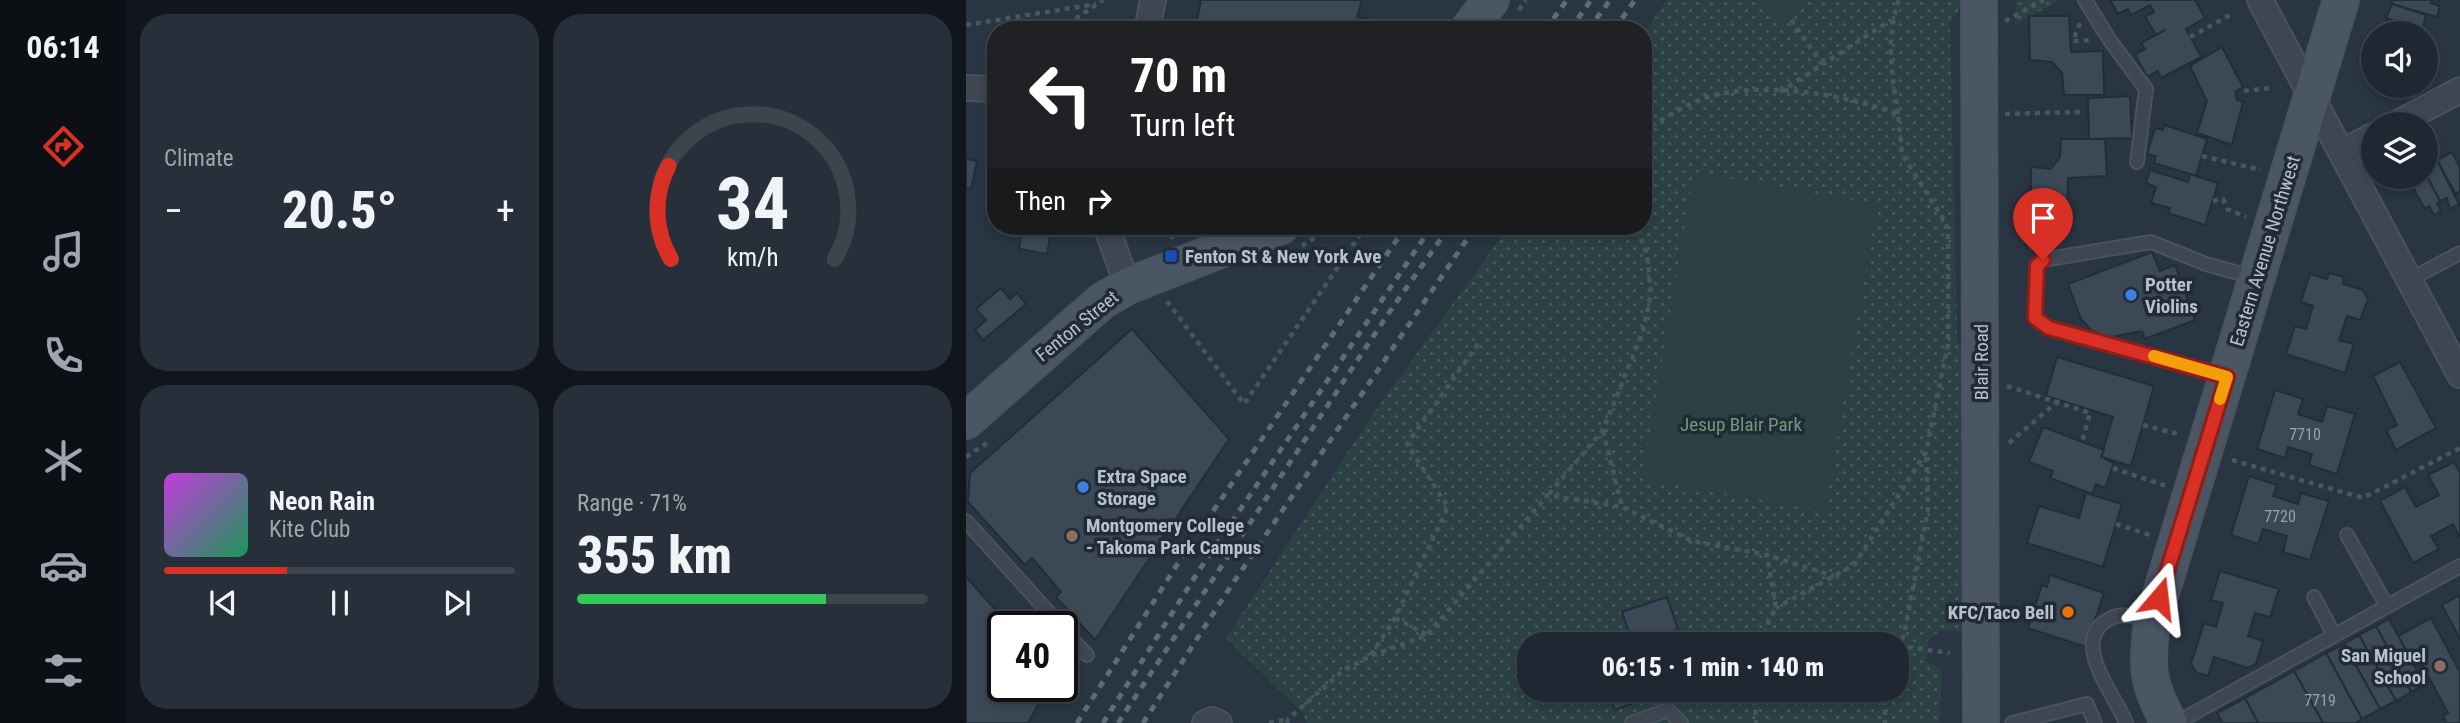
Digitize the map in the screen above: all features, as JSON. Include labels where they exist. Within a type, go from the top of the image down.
[{"type":"street","points":[[1149,21],[1153,0]]},
{"type":"street","points":[[1475,21],[1491,0]]},
{"type":"street","points":[[2260,0],[2460,375]]},
{"type":"street","name":"Eastern Avenue Northwest","points":[[2168,723],[2154,696],[2147,663],[2152,623],[2341,0]]},
{"type":"street","name":"Blair Road","points":[[1981,723],[1990,12]]},
{"type":"street","points":[[966,88],[987,89]]},
{"type":"street","points":[[2419,112],[2460,90]]},
{"type":"street","points":[[2342,152],[2361,142]]},
{"type":"street","points":[[1109,235],[1128,286]]},
{"type":"street","name":"Fenton Street","points":[[966,421],[1102,301],[1128,286],[1289,237]]},
{"type":"street","points":[[1205,723],[1212,720],[1219,723]]},
{"type":"lane","points":[[2085,0],[2109,39],[2146,89],[2137,162]]},
{"type":"lane","points":[[2227,377],[2049,328],[2035,318],[2037,266],[2043,260],[2151,242],[2206,264],[2257,278]]},
{"type":"lane","points":[[2409,280],[2460,253]]},
{"type":"lane","points":[[966,521],[1048,611]]},
{"type":"lane","points":[[2347,535],[2387,606]]},
{"type":"lane","points":[[2176,723],[2460,566]]},
{"type":"lane","points":[[2314,597],[2334,635]]},
{"type":"lane","points":[[2126,723],[2095,662],[2092,645],[2099,626],[2112,617],[2130,615],[2152,623]]},
{"type":"lane","points":[[1078,645],[1087,655]]},
{"type":"lane","points":[[2012,723],[2087,704],[2095,723]]},
{"type":"lane","points":[[1632,723],[1668,710],[1681,723]]},
{"type":"path","points":[[1072,21],[1103,0]]},
{"type":"path","points":[[1899,0],[1891,20],[1890,59],[1902,155],[1945,222],[1948,232],[1948,344],[1926,452],[1928,509],[1905,632]]},
{"type":"path","points":[[1990,12],[2044,0]]},
{"type":"path","points":[[992,21],[1096,5]]},
{"type":"path","points":[[2190,37],[2232,14]]},
{"type":"path","points":[[1791,20],[1822,64]]},
{"type":"path","points":[[1780,92],[1891,20]]},
{"type":"path","points":[[966,25],[987,22]]},
{"type":"path","points":[[2244,91],[2271,88]]},
{"type":"path","points":[[1652,126],[1711,96],[1749,91],[1861,101],[1898,114]]},
{"type":"path","points":[[2000,114],[2082,112]]},
{"type":"path","points":[[2202,156],[2265,172]]},
{"type":"path","points":[[2213,201],[2223,199],[2227,209],[2250,218]]},
{"type":"path","points":[[1167,301],[1244,404],[1360,235]]},
{"type":"path","points":[[1269,723],[1287,721],[1324,685],[1371,656],[1427,635],[1603,430],[1643,331],[1651,294],[1647,254],[1640,235]]},
{"type":"path","points":[[1156,307],[1179,296]]},
{"type":"path","points":[[1371,656],[1395,618],[1448,507],[1408,444],[1481,340]]},
{"type":"path","points":[[1999,383],[2090,413],[2082,442]]},
{"type":"path","points":[[2000,450],[2056,403]]},
{"type":"path","points":[[2143,425],[2183,435]]},
{"type":"path","points":[[1603,430],[1622,507]]},
{"type":"path","points":[[966,457],[979,451],[999,433]]},
{"type":"path","points":[[2232,460],[2363,498],[2460,448]]},
{"type":"path","points":[[1766,632],[1776,608],[1854,565],[1926,452]]},
{"type":"path","points":[[2113,468],[2166,487]]},
{"type":"path","points":[[1548,495],[1622,507],[1692,541],[1767,555],[1834,576]]},
{"type":"path","points":[[2116,524],[2154,536]]},
{"type":"path","points":[[1767,555],[1776,608]]},
{"type":"path","points":[[1395,618],[1427,635]]},
{"type":"path","points":[[1909,648],[1950,653]]},
{"type":"path","points":[[1755,702],[1756,723]]},
{"type":"path","points":[[1884,702],[1885,723]]},
{"type":"green space","name":"Jesup Blair Park","points":[[1667,0],[1963,0],[1963,5],[1950,22],[1957,338],[1963,351],[1963,604],[1961,631],[1940,631],[1928,640],[1927,661],[1942,670],[1940,723],[1306,723],[1304,714],[1226,638],[1372,415],[1502,235],[1652,235],[1652,21]]},
{"type":"green space","points":[[1755,0],[1804,0],[1786,24]]},
{"type":"green space","points":[[2016,0],[2060,0],[2015,25]]},
{"type":"green space","points":[[1694,172],[1877,204],[1825,511],[1642,479]]},
{"type":"building","points":[[1201,0],[1362,0],[1357,17],[1372,21],[1197,21]]},
{"type":"building","points":[[2110,0],[2195,0],[2205,18],[2186,29],[2201,57],[2161,78],[2158,71],[2147,77],[2135,54],[2145,49],[2141,43],[2156,35],[2145,17],[2154,12],[2150,5],[2131,15],[2128,9],[2118,14]]},
{"type":"building","points":[[2392,0],[2432,0],[2431,3],[2440,6],[2437,17],[2392,4]]},
{"type":"building","points":[[2392,4],[2426,15],[2424,21],[2395,21],[2386,18]]},
{"type":"building","points":[[2029,16],[2069,16],[2071,52],[2103,51],[2104,95],[2064,95],[2062,73],[2052,62],[2030,60]]},
{"type":"building","points":[[2222,47],[2243,87],[2235,92],[2237,100],[2243,102],[2232,145],[2197,133],[2207,101],[2190,66]]},
{"type":"building","points":[[2130,96],[2132,138],[2089,139],[2088,98]]},
{"type":"building","points":[[2164,125],[2207,139],[2196,176],[2154,163],[2156,156],[2147,154],[2155,128],[2163,130]]},
{"type":"building","points":[[2061,139],[2105,139],[2107,176],[2068,178],[2067,215],[2031,216],[2031,167],[2051,169],[2060,157]]},
{"type":"building","points":[[2452,152],[2460,168],[2460,192],[2455,193],[2438,159]]},
{"type":"building","points":[[966,159],[977,161],[971,189],[966,188]]},
{"type":"building","points":[[2438,162],[2459,204],[2450,209],[2447,198],[2440,201],[2434,189],[2438,189]]},
{"type":"building","points":[[2150,170],[2188,182],[2190,174],[2218,183],[2205,225],[2168,213],[2170,208],[2151,203],[2156,187],[2146,183]]},
{"type":"building","points":[[2414,189],[2434,189],[2440,201],[2437,203],[2441,211],[2434,215],[2429,206],[2425,209]]},
{"type":"building","points":[[1021,235],[1050,235],[1047,254],[1019,249]]},
{"type":"building","points":[[2152,252],[2160,271],[2175,265],[2195,320],[2145,339],[2142,331],[2106,338],[2091,330],[2081,319],[2068,284]]},
{"type":"building","points":[[2329,273],[2344,277],[2343,284],[2363,290],[2368,299],[2360,320],[2347,316],[2339,340],[2354,344],[2345,373],[2286,354],[2295,326],[2306,329],[2313,306],[2301,302],[2310,274],[2327,279]]},
{"type":"building","points":[[1001,288],[1010,299],[1017,293],[1026,304],[983,340],[975,330],[986,320],[976,309]]},
{"type":"building","name":"Extra Space Storage","points":[[1132,329],[1229,439],[1095,640],[1078,621],[1078,611],[1069,611],[1056,597],[1061,592],[1032,558],[1025,565],[968,502],[970,473]]},
{"type":"building","points":[[2057,357],[2154,386],[2131,466],[2101,457],[2113,417],[2046,396]]},
{"type":"building","points":[[2400,362],[2436,428],[2396,450],[2386,430],[2397,425],[2373,376]]},
{"type":"building","points":[[2275,390],[2303,399],[2298,414],[2322,422],[2327,406],[2355,414],[2337,474],[2309,465],[2312,454],[2288,447],[2285,458],[2257,449]]},
{"type":"building","points":[[2043,427],[2104,450],[2101,457],[2114,463],[2105,488],[2096,484],[2092,494],[2050,478],[2053,471],[2029,462]]},
{"type":"building","points":[[2454,462],[2460,473],[2460,538],[2453,524],[2431,536],[2439,549],[2413,563],[2380,501],[2405,487],[2416,507],[2439,495],[2428,475]]},
{"type":"building","points":[[2249,476],[2277,485],[2273,496],[2298,504],[2301,493],[2329,501],[2310,560],[2283,552],[2287,536],[2263,529],[2258,544],[2231,535]]},
{"type":"building","points":[[2086,493],[2122,504],[2103,567],[2027,543],[2039,506],[2079,518]]},
{"type":"building","points":[[2220,571],[2279,589],[2270,617],[2255,613],[2248,636],[2263,641],[2256,664],[2248,668],[2214,657],[2208,676],[2197,673],[2191,664],[2204,623],[2216,627],[2223,603],[2211,600]]},
{"type":"building","points":[[2050,575],[2104,593],[2086,647],[2028,628],[2042,585],[2047,587]]},
{"type":"building","points":[[966,577],[997,611],[987,611],[987,702],[1039,702],[1028,723],[966,723]]},
{"type":"building","points":[[2460,595],[2460,639],[2442,605]]},
{"type":"building","points":[[1667,597],[1678,629],[1669,632],[1629,632],[1622,612]]},
{"type":"building","name":"San Miguel School","points":[[2431,618],[2460,672],[2460,723],[2447,723],[2443,716],[2448,713],[2418,657],[2412,660],[2398,636]]},
{"type":"building","points":[[2389,619],[2421,678],[2418,680],[2421,687],[2411,692],[2376,626]]},
{"type":"building","points":[[2376,626],[2411,692],[2396,701],[2359,635]]},
{"type":"building","points":[[2359,635],[2396,701],[2380,709],[2344,644]]},
{"type":"building","points":[[2344,644],[2380,709],[2362,719],[2326,653]]},
{"type":"building","points":[[2326,653],[2362,719],[2355,723],[2323,723],[2294,671]]},
{"type":"building","points":[[2294,671],[2323,723],[2258,723],[2245,698]]},
{"type":"building","points":[[2245,698],[2258,723],[2223,723],[2217,713]]},
{"type":"building","points":[[1612,702],[1636,702],[1615,710]]},
{"type":"railway","points":[[1552,21],[1567,0]]},
{"type":"railway","points":[[1576,21],[1591,0]]},
{"type":"railway","points":[[1595,21],[1610,0]]},
{"type":"railway","points":[[1620,21],[1635,0]]},
{"type":"railway","points":[[1077,723],[1180,560],[1400,235]]},
{"type":"railway","points":[[1103,723],[1198,572],[1426,235]]},
{"type":"railway","points":[[1118,723],[1388,314],[1444,235]]},
{"type":"railway","points":[[1143,723],[1227,592],[1470,235]]},
{"type":"slow traffic","points":[[2154,356],[2227,377],[2220,399]]},
{"type":"place","name":"Fenton St & New York Ave","points":[[1171,256]]},
{"type":"place","name":"Potter Violins","points":[[2131,295]]},
{"type":"place","name":"Extra Space Storage","points":[[1083,487]]},
{"type":"place","name":"Montgomery College - Takoma Park Campus","points":[[1072,536]]},
{"type":"place","name":"KFC/Taco Bell","points":[[2068,612]]},
{"type":"place","name":"San Miguel School","points":[[2440,666]]},
{"type":"route","points":[[2043,260],[2037,266],[2035,318],[2049,328],[2227,377],[2159,598]]}]
